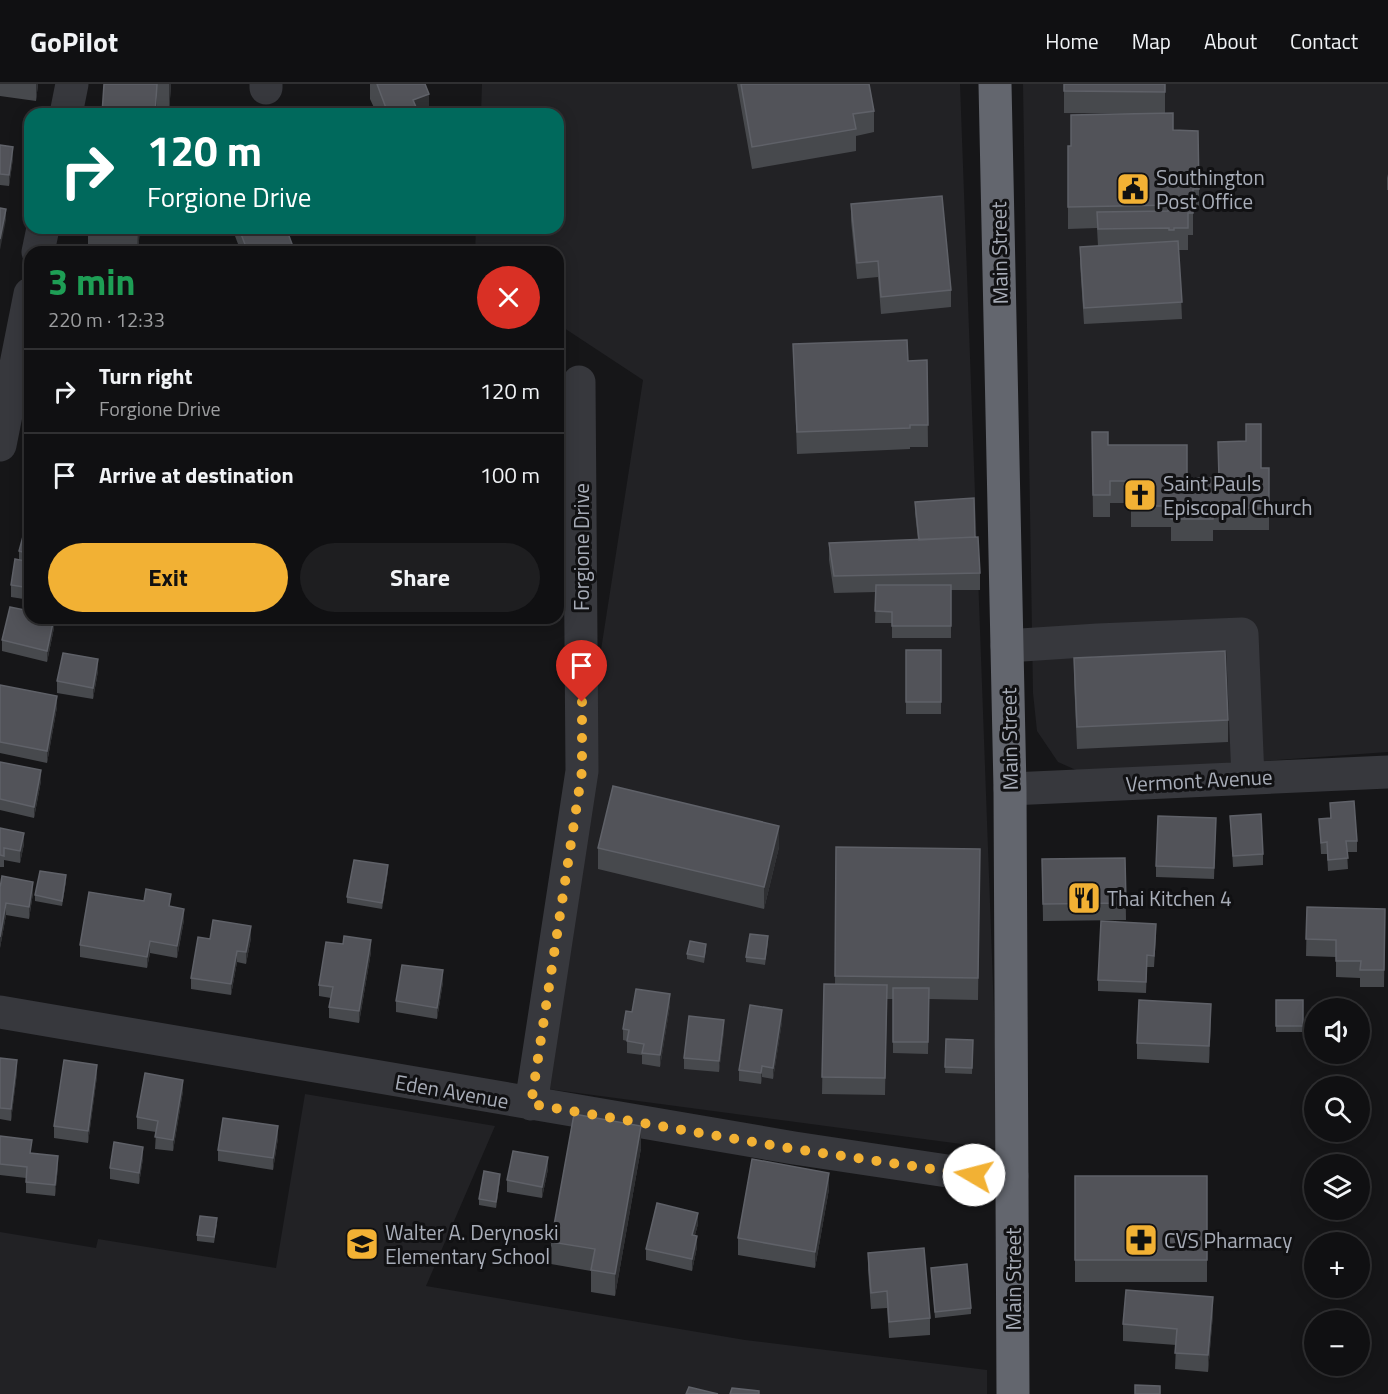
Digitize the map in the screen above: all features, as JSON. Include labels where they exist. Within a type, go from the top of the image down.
[{"type":"highway","name":"Main Street","points":[[995,84],[1010,789],[1013,1394]]},
{"type":"street","points":[[67,108],[72,84]]},
{"type":"street","points":[[0,446],[24,324]]},
{"type":"street","name":"Forgione Drive","points":[[531,1104],[582,771],[579,382]]},
{"type":"street","points":[[1007,646],[1242,634],[1248,778]]},
{"type":"street","name":"Vermont Avenue","points":[[1010,789],[1388,772]]},
{"type":"street","name":"Eden Avenue","points":[[0,1012],[794,1149],[974,1175],[1012,1176]]},
{"type":"shaded area","points":[[482,84],[960,84],[999,1149],[533,1087],[643,380],[564,328],[564,246],[475,246],[476,234],[564,234],[564,108],[481,108]]},
{"type":"shaded area","points":[[1023,84],[1388,84],[1388,752],[1085,774],[1058,762],[1037,731],[1033,693]]},
{"type":"shaded area","name":"Walter A. Derynoski Elementary School","points":[[305,1094],[495,1126],[426,1286],[745,1340],[987,1370],[987,1394],[0,1394],[0,1232],[96,1248],[98,1239],[276,1268]]},
{"type":"building","points":[[104,84],[157,84],[155,108],[102,108]]},
{"type":"building","points":[[377,84],[425,84],[429,94],[413,100],[416,108],[386,108]]},
{"type":"building","points":[[741,84],[869,84],[874,111],[853,114],[856,129],[752,147]]},
{"type":"building","points":[[1064,84],[1165,84],[1165,92],[1064,91]]},
{"type":"building","name":"Southington Post Office","points":[[1173,113],[1173,130],[1198,131],[1199,189],[1193,189],[1193,213],[1188,213],[1188,228],[1174,228],[1174,230],[1169,230],[1169,228],[1098,229],[1097,212],[1168,211],[1174,209],[1174,205],[1068,207],[1068,146],[1071,146],[1071,115]]},
{"type":"building","points":[[0,145],[13,147],[9,175],[0,174]]},
{"type":"building","points":[[942,196],[951,290],[881,297],[878,261],[857,263],[851,204]]},
{"type":"building","points":[[0,208],[6,209],[0,239]]},
{"type":"building","points":[[241,234],[288,234],[293,246],[246,246]]},
{"type":"building","points":[[1178,241],[1182,302],[1084,308],[1080,247]]},
{"type":"building","points":[[907,340],[908,361],[927,360],[928,425],[910,425],[910,428],[797,432],[793,344]]},
{"type":"building","name":"Saint Pauls Episcopal Church","points":[[1246,424],[1261,424],[1261,468],[1269,468],[1269,508],[1213,508],[1213,519],[1171,519],[1171,506],[1131,506],[1131,481],[1110,481],[1110,495],[1093,495],[1092,432],[1108,432],[1108,445],[1187,445],[1187,478],[1219,478],[1218,442],[1246,441]]},
{"type":"building","points":[[974,498],[975,537],[919,540],[915,502]]},
{"type":"building","points":[[24,533],[24,552],[19,551]]},
{"type":"building","points":[[978,537],[980,573],[834,576],[829,543]]},
{"type":"building","points":[[15,559],[24,561],[24,587],[11,585]]},
{"type":"building","points":[[876,585],[951,585],[951,626],[892,626],[892,612],[875,611]]},
{"type":"building","points":[[10,607],[24,610],[24,624],[53,624],[47,651],[2,640]]},
{"type":"building","points":[[906,650],[941,650],[941,702],[906,702]]},
{"type":"building","points":[[1225,651],[1228,720],[1077,727],[1074,658]]},
{"type":"building","points":[[63,653],[98,659],[93,688],[57,681]]},
{"type":"building","points":[[0,685],[57,696],[47,751],[0,742]]},
{"type":"building","points":[[0,762],[41,770],[34,807],[0,799]]},
{"type":"building","points":[[613,786],[779,826],[764,887],[598,848]]},
{"type":"building","points":[[1354,801],[1357,841],[1346,841],[1348,858],[1328,860],[1327,842],[1321,843],[1319,819],[1331,818],[1330,803]]},
{"type":"building","points":[[1261,814],[1263,854],[1233,856],[1230,816]]},
{"type":"building","points":[[1158,816],[1216,818],[1214,868],[1156,866]]},
{"type":"building","points":[[0,828],[24,833],[20,851],[4,848],[4,856],[0,855]]},
{"type":"building","points":[[836,847],[980,849],[978,978],[835,976]]},
{"type":"building","name":"Thai Kitchen 4","points":[[1125,858],[1126,903],[1043,904],[1042,859]]},
{"type":"building","points":[[354,860],[388,865],[382,903],[347,897]]},
{"type":"building","points":[[40,871],[66,875],[62,901],[35,895]]},
{"type":"building","points":[[2,876],[33,882],[29,907],[6,903],[0,937],[0,888]]},
{"type":"building","points":[[146,889],[171,894],[169,906],[184,909],[177,946],[150,941],[147,957],[80,945],[89,892],[144,901]]},
{"type":"building","points":[[1307,907],[1385,909],[1384,970],[1360,970],[1361,961],[1336,961],[1336,940],[1306,939]]},
{"type":"building","points":[[213,920],[251,926],[246,952],[237,951],[231,984],[191,978],[198,937],[210,939]]},
{"type":"building","points":[[1101,921],[1156,924],[1154,956],[1147,955],[1146,982],[1098,980]]},
{"type":"building","points":[[750,934],[768,936],[765,959],[746,957]]},
{"type":"building","points":[[344,936],[371,940],[359,1011],[329,1007],[333,987],[319,985],[326,942],[343,944]]},
{"type":"building","points":[[690,941],[706,944],[704,957],[687,954]]},
{"type":"building","points":[[402,965],[443,970],[437,1008],[396,1001]]},
{"type":"building","points":[[824,984],[887,985],[885,1078],[822,1077]]},
{"type":"building","points":[[893,988],[929,988],[928,1042],[893,1042]]},
{"type":"building","points":[[636,989],[670,994],[660,1055],[642,1053],[644,1044],[627,1041],[629,1030],[623,1029],[626,1011],[632,1012]]},
{"type":"building","points":[[1139,1000],[1211,1004],[1209,1046],[1137,1043]]},
{"type":"building","points":[[1276,1000],[1303,1000],[1303,1026],[1276,1026]]},
{"type":"building","points":[[750,1005],[782,1010],[773,1068],[762,1066],[761,1073],[739,1070]]},
{"type":"building","points":[[689,1016],[724,1020],[719,1061],[684,1058]]},
{"type":"building","points":[[946,1039],[973,1040],[972,1068],[945,1067]]},
{"type":"building","points":[[0,1058],[17,1060],[11,1109],[0,1108]]},
{"type":"building","points":[[64,1060],[97,1065],[88,1131],[54,1126]]},
{"type":"building","points":[[145,1073],[183,1080],[173,1140],[155,1137],[158,1121],[137,1117]]},
{"type":"building","points":[[574,1114],[641,1126],[615,1274],[591,1270],[595,1249],[551,1242]]},
{"type":"building","points":[[223,1118],[278,1126],[273,1158],[218,1150]]},
{"type":"building","points":[[0,1136],[32,1140],[30,1153],[58,1156],[55,1185],[26,1182],[27,1167],[0,1164]]},
{"type":"building","points":[[114,1142],[143,1147],[139,1173],[110,1168]]},
{"type":"building","points":[[513,1151],[548,1157],[542,1187],[507,1180]]},
{"type":"building","points":[[752,1159],[829,1173],[815,1252],[738,1238]]},
{"type":"building","points":[[484,1171],[500,1174],[496,1202],[479,1199]]},
{"type":"building","name":"CVS Pharmacy","points":[[1075,1176],[1207,1176],[1207,1260],[1075,1260]]},
{"type":"building","points":[[657,1203],[698,1213],[692,1235],[697,1236],[692,1259],[646,1249]]},
{"type":"building","points":[[200,1216],[217,1218],[214,1237],[197,1235]]},
{"type":"building","points":[[924,1248],[930,1318],[889,1322],[887,1291],[871,1293],[868,1253]]},
{"type":"building","points":[[967,1264],[971,1308],[935,1312],[931,1268]]},
{"type":"building","points":[[1126,1290],[1213,1297],[1208,1355],[1175,1353],[1177,1329],[1123,1324]]},
{"type":"building","points":[[1135,1385],[1160,1386],[1160,1394],[1135,1394]]},
{"type":"building","points":[[689,1387],[718,1394],[686,1394]]},
{"type":"building","points":[[732,1388],[759,1391],[759,1394],[730,1394]]},
{"type":"place","name":"Southington Post Office","points":[[1133,189]]},
{"type":"place","name":"Saint Pauls Episcopal Church","points":[[1140,495]]},
{"type":"place","name":"Thai Kitchen 4","points":[[1084,898]]},
{"type":"place","name":"CVS Pharmacy","points":[[1141,1240]]},
{"type":"place","name":"Walter A. Derynoski Elementary School","points":[[362,1244]]},
{"type":"route","points":[[582,702],[582,771],[531,1104],[794,1149],[974,1175]]}]
